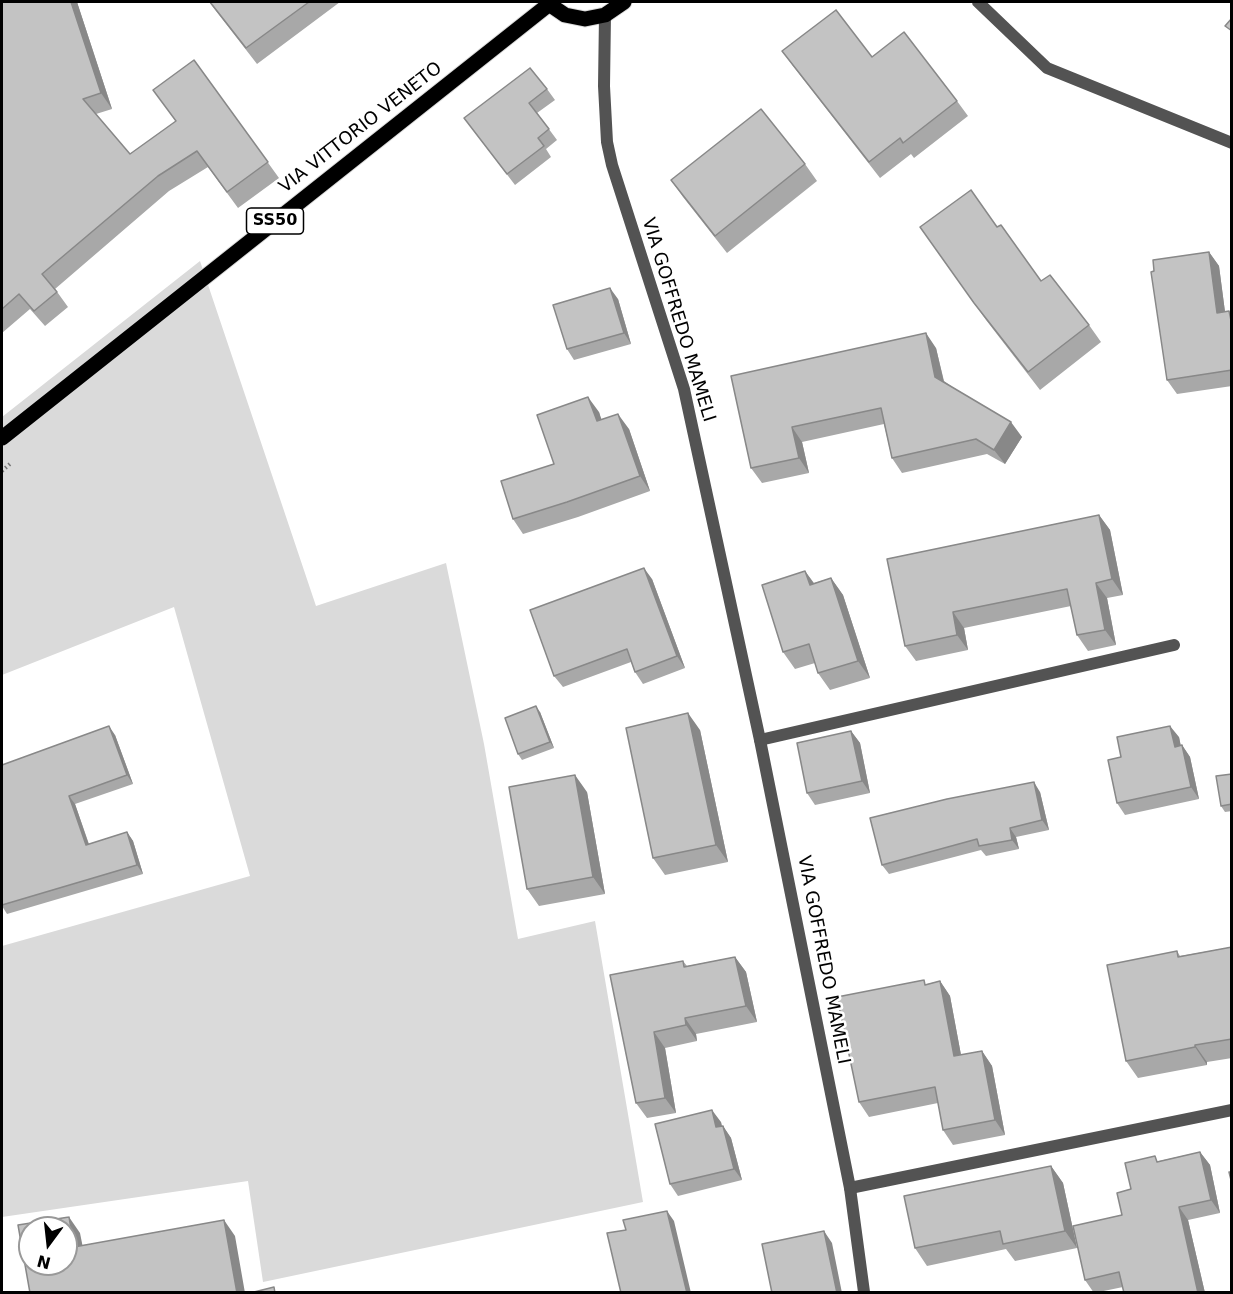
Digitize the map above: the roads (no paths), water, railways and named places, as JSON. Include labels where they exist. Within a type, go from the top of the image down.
[{"type":"main road","points":[[605,15],[624,2]]},
{"type":"main road","name":"VIA VITTORIO VENETO","points":[[2,438],[547,3],[566,15],[585,19],[605,15]]},
{"type":"street","points":[[978,2],[1047,68],[1232,143]]},
{"type":"street","name":"VIA GOFFREDO MAMELI","points":[[605,15],[604,86],[612,165],[684,389],[760,740],[850,1188],[864,1293]]},
{"type":"street","points":[[760,740],[1174,645]]},
{"type":"street","points":[[850,1188],[1232,1110]]}]
